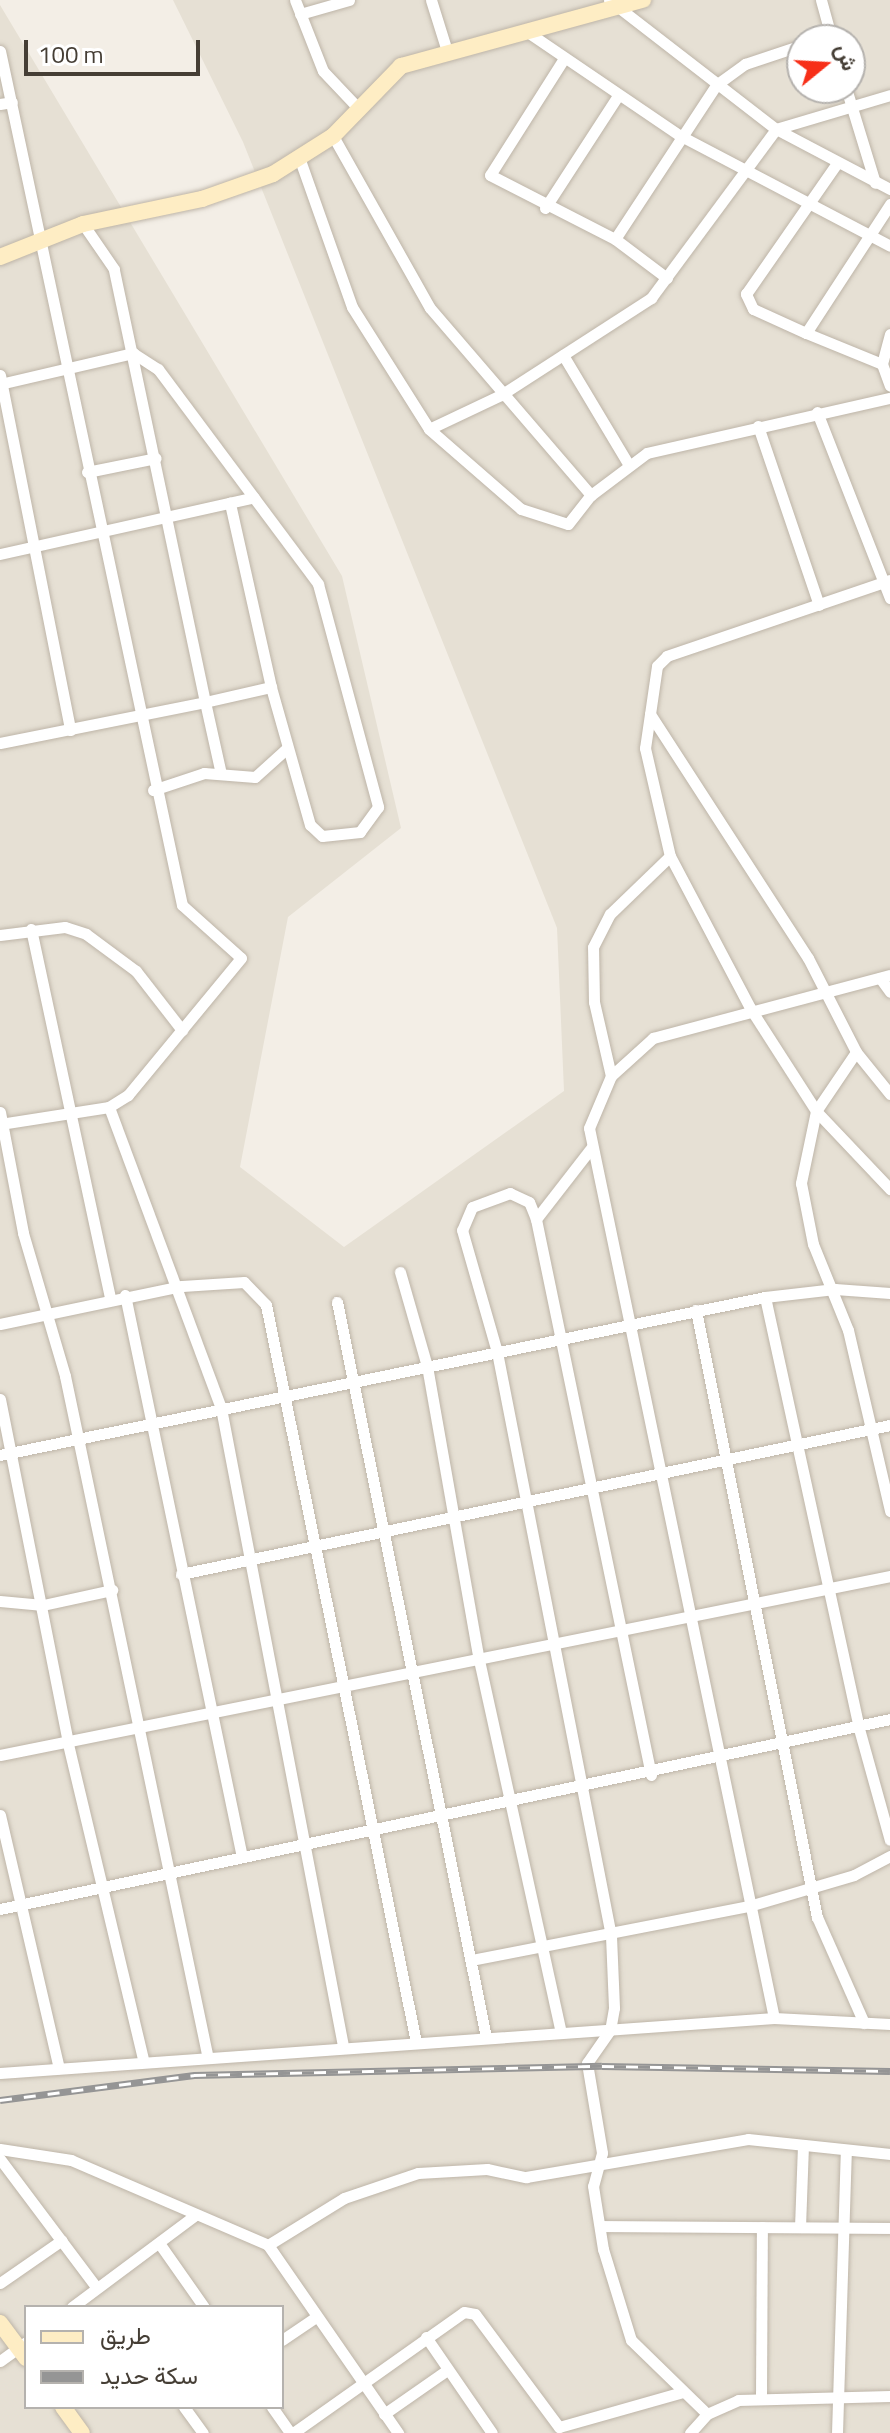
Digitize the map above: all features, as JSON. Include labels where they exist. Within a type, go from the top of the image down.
[{"type":"street","points":[[295,0],[323,71],[358,108]]},
{"type":"street","points":[[300,14],[349,0]]},
{"type":"street","points":[[431,0],[447,51]]},
{"type":"street","points":[[0,257],[83,224],[202,199],[300,160],[333,136],[388,74],[447,51],[616,3],[643,0]]},
{"type":"street","points":[[821,0],[827,24]]},
{"type":"street","points":[[616,3],[716,85],[776,129],[890,189]]},
{"type":"street","points":[[525,30],[617,97],[679,135],[890,246]]},
{"type":"street","points":[[615,239],[679,135],[716,85],[745,64],[786,50]]},
{"type":"street","points":[[0,51],[6,103],[44,238],[65,368],[137,718],[182,905],[241,958],[182,1030],[109,1107],[1,1120],[23,1233],[51,1312],[142,1729],[207,2054]]},
{"type":"street","points":[[563,60],[490,175],[545,208],[615,239],[667,278]]},
{"type":"street","points":[[429,429],[501,395],[642,306],[667,278],[776,129],[890,95]]},
{"type":"street","points":[[545,208],[617,97]]},
{"type":"street","points":[[851,106],[875,183]]},
{"type":"street","points":[[333,136],[400,262],[501,395],[591,495]]},
{"type":"street","points":[[300,160],[352,307],[429,429],[521,509],[568,524],[591,495],[627,462],[758,426],[890,398]]},
{"type":"street","points":[[837,163],[746,294],[753,309],[882,364]]},
{"type":"street","points":[[806,333],[890,204]]},
{"type":"street","points":[[83,224],[114,269],[169,517],[221,774]]},
{"type":"street","points":[[890,334],[882,364],[890,386]]},
{"type":"street","points":[[70,730],[1,381],[133,353],[158,369],[254,497],[324,599],[378,807],[371,824],[341,838],[322,836],[310,825],[286,749],[230,503]]},
{"type":"street","points":[[563,355],[627,462]]},
{"type":"street","points":[[817,412],[887,582],[890,598]]},
{"type":"street","points":[[758,426],[819,605]]},
{"type":"street","points":[[87,472],[156,458]]},
{"type":"street","points":[[0,554],[254,497]]},
{"type":"street","points":[[887,582],[667,656],[657,666],[649,714],[646,770],[670,856],[750,1008],[816,1111],[890,1189]]},
{"type":"street","points":[[0,743],[137,718],[271,687]]},
{"type":"street","points":[[649,714],[826,990],[856,1052],[890,1094]]},
{"type":"street","points":[[153,790],[221,774],[255,777],[286,749]]},
{"type":"street","points":[[611,1076],[594,1002],[593,947],[610,914],[670,856]]},
{"type":"street","points":[[0,935],[65,927],[114,951],[182,1030]]},
{"type":"street","points":[[31,929],[68,1114],[110,1298]]},
{"type":"street","points":[[774,2018],[589,1128],[611,1076],[653,1038],[750,1008],[885,976],[890,992]]},
{"type":"street","points":[[856,1052],[816,1111],[801,1183],[813,1244],[835,1289],[890,1511]]},
{"type":"street","points":[[109,1107],[182,1286],[221,1408],[307,1839],[343,2046]]},
{"type":"street","points":[[536,1219],[591,1148]]},
{"type":"street","points":[[651,1775],[536,1219],[529,1202],[510,1193],[464,1215],[497,1352],[523,1504],[611,1936],[610,2030],[587,2063],[601,2165],[593,2186],[613,2298],[631,2340],[707,2414]]},
{"type":"street","points":[[400,1272],[427,1366],[479,1660],[540,1949],[561,2032]]},
{"type":"street","points":[[0,1324],[110,1298],[182,1286],[244,1282],[257,1290],[288,1395],[416,2042]]},
{"type":"street","points":[[0,1455],[765,1297],[835,1289],[890,1293]]},
{"type":"street","points":[[125,1295],[241,1852]]},
{"type":"street","points":[[765,1297],[794,1446],[858,1725],[890,1840]]},
{"type":"street","points":[[337,1302],[357,1381],[439,1813],[486,2037]]},
{"type":"street","points":[[696,1310],[812,1889],[864,2023]]},
{"type":"street","points":[[0,1399],[15,1452],[68,1744],[143,2060]]},
{"type":"street","points":[[181,1574],[890,1425]]},
{"type":"street","points":[[0,1755],[68,1744],[890,1576]]},
{"type":"street","points":[[0,1601],[43,1605],[112,1590]]},
{"type":"street","points":[[0,1909],[241,1852],[651,1775],[890,1719]]},
{"type":"street","points":[[0,1815],[59,2068]]},
{"type":"street","points":[[471,1960],[611,1936],[749,1906],[812,1889],[890,1856]]},
{"type":"street","points":[[0,2073],[207,2054],[774,2018],[890,2024]]},
{"type":"street","points":[[268,2245],[344,2198],[418,2173],[487,2169],[526,2177],[748,2139],[846,2154],[890,2154]]},
{"type":"street","points":[[800,2227],[803,2147]]},
{"type":"street","points":[[0,2149],[71,2160],[194,2216],[268,2245],[398,2433]]},
{"type":"street","points":[[837,2433],[846,2154]]},
{"type":"street","points":[[0,2159],[97,2288]]},
{"type":"street","points":[[75,2305],[194,2216]]},
{"type":"street","points":[[600,2226],[890,2228]]},
{"type":"street","points":[[761,2399],[762,2227]]},
{"type":"street","points":[[0,2283],[62,2240]]},
{"type":"street","points":[[159,2243],[201,2305]]},
{"type":"street","points":[[274,2409],[295,2432],[360,2381],[470,2311],[555,2430],[683,2392]]},
{"type":"street","points":[[284,2339],[316,2317]]},
{"type":"street","points":[[0,2323],[23,2349],[0,2361]]},
{"type":"street","points":[[426,2337],[492,2433]]},
{"type":"street","points":[[384,2414],[447,2370]]},
{"type":"street","points":[[690,2433],[707,2414],[761,2399],[890,2396]]},
{"type":"street","points":[[64,2409],[82,2433]]},
{"type":"street","points":[[185,2409],[203,2433]]},
{"type":"shaded area","points":[[173,0],[890,0],[890,2433],[0,2433],[0,5],[342,576],[401,828],[288,917],[240,1167],[344,1247],[564,1091],[557,928],[243,142]]},
{"type":"railway","points":[[0,2100],[194,2075],[602,2066],[890,2071]]}]
